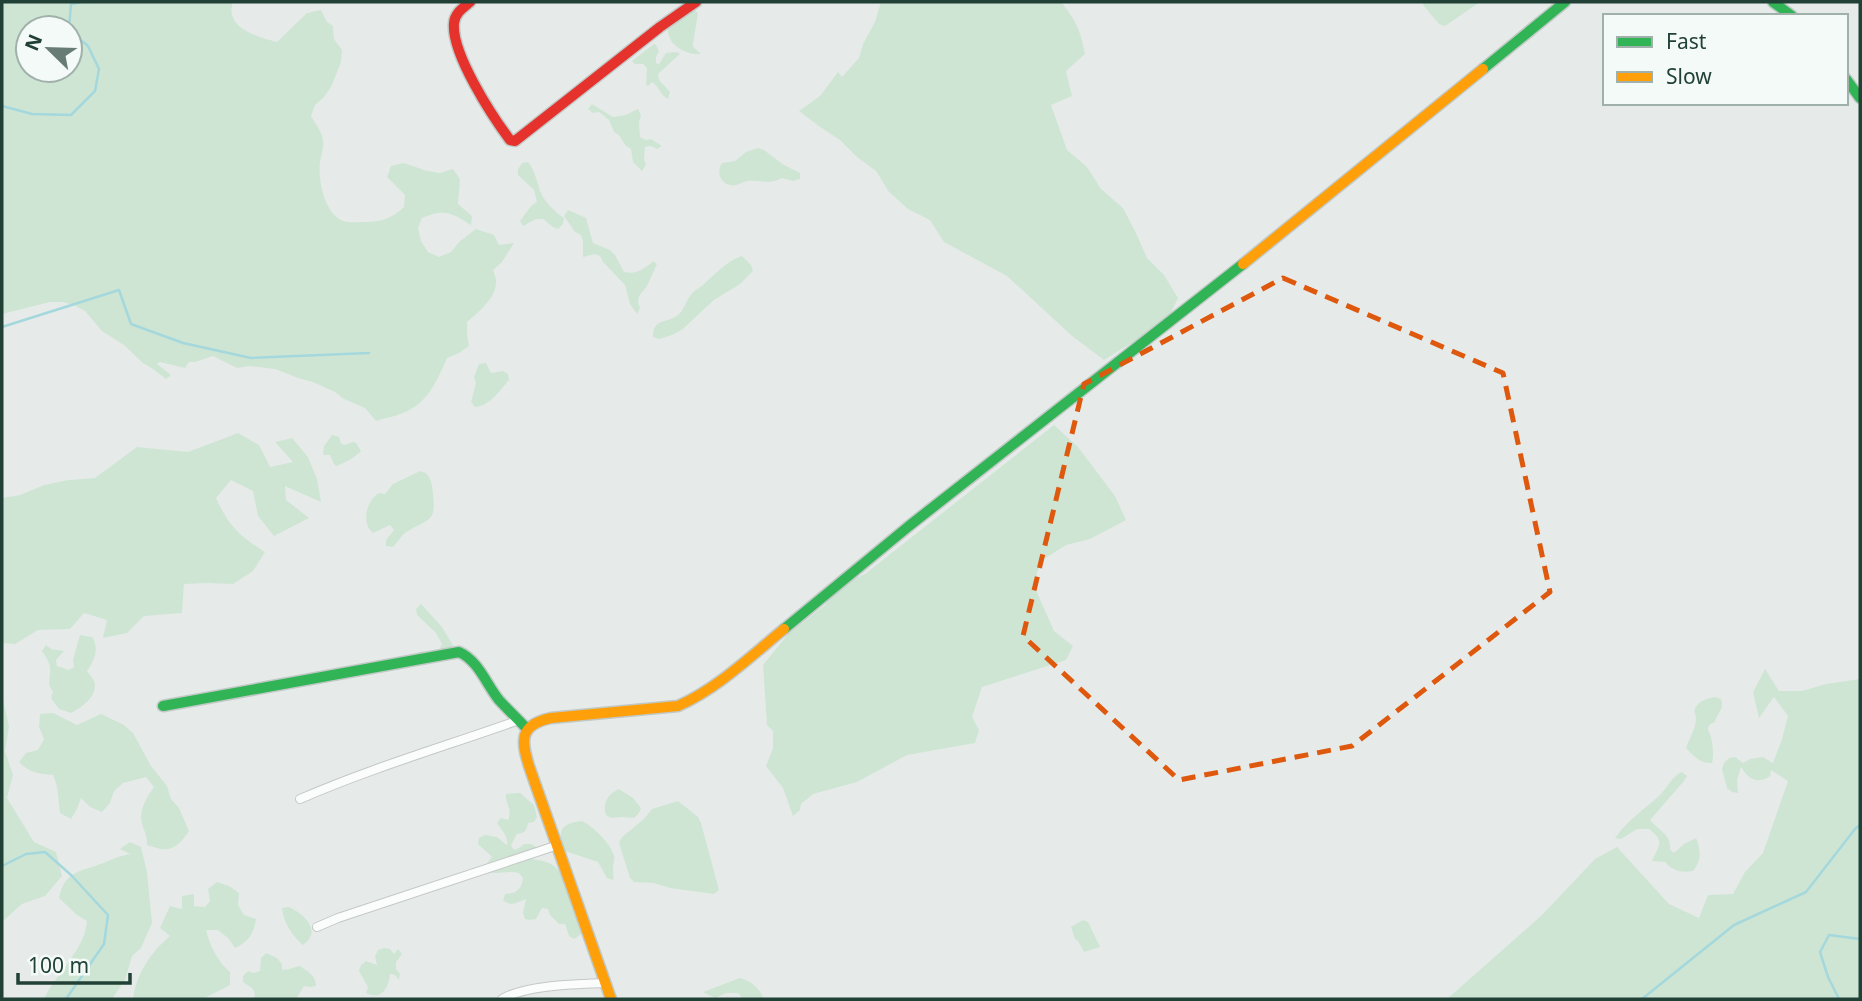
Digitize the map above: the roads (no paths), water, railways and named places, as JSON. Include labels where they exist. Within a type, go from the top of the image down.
[{"type":"street","points":[[470,2],[456,14],[453,35],[492,114],[510,140],[515,141],[696,2]]},
{"type":"street","points":[[300,799],[429,750],[540,719],[678,706],[689,701],[719,681],[909,526],[1200,298],[1565,2]]},
{"type":"street","points":[[1773,2],[1789,14]]},
{"type":"street","points":[[1848,82],[1860,98]]},
{"type":"street","points":[[163,706],[464,653],[523,724],[523,751],[611,999]]},
{"type":"street","points":[[317,927],[555,846]]},
{"type":"street","points":[[502,999],[533,989],[604,983]]},
{"type":"waterway","points":[[70,14],[73,2]]},
{"type":"waterway","points":[[71,4],[82,2]]},
{"type":"waterway","points":[[2,106],[32,114],[71,115],[95,91],[99,69],[84,43]]},
{"type":"waterway","points":[[2,327],[119,290],[131,324],[183,343],[251,358],[369,353]]},
{"type":"waterway","points":[[1642,999],[1734,925],[1806,892],[1860,825]]},
{"type":"waterway","points":[[2,866],[26,854],[45,852],[71,875],[108,915],[104,944],[66,999]]},
{"type":"waterway","points":[[1839,999],[1820,952],[1829,935],[1860,939]]}]
